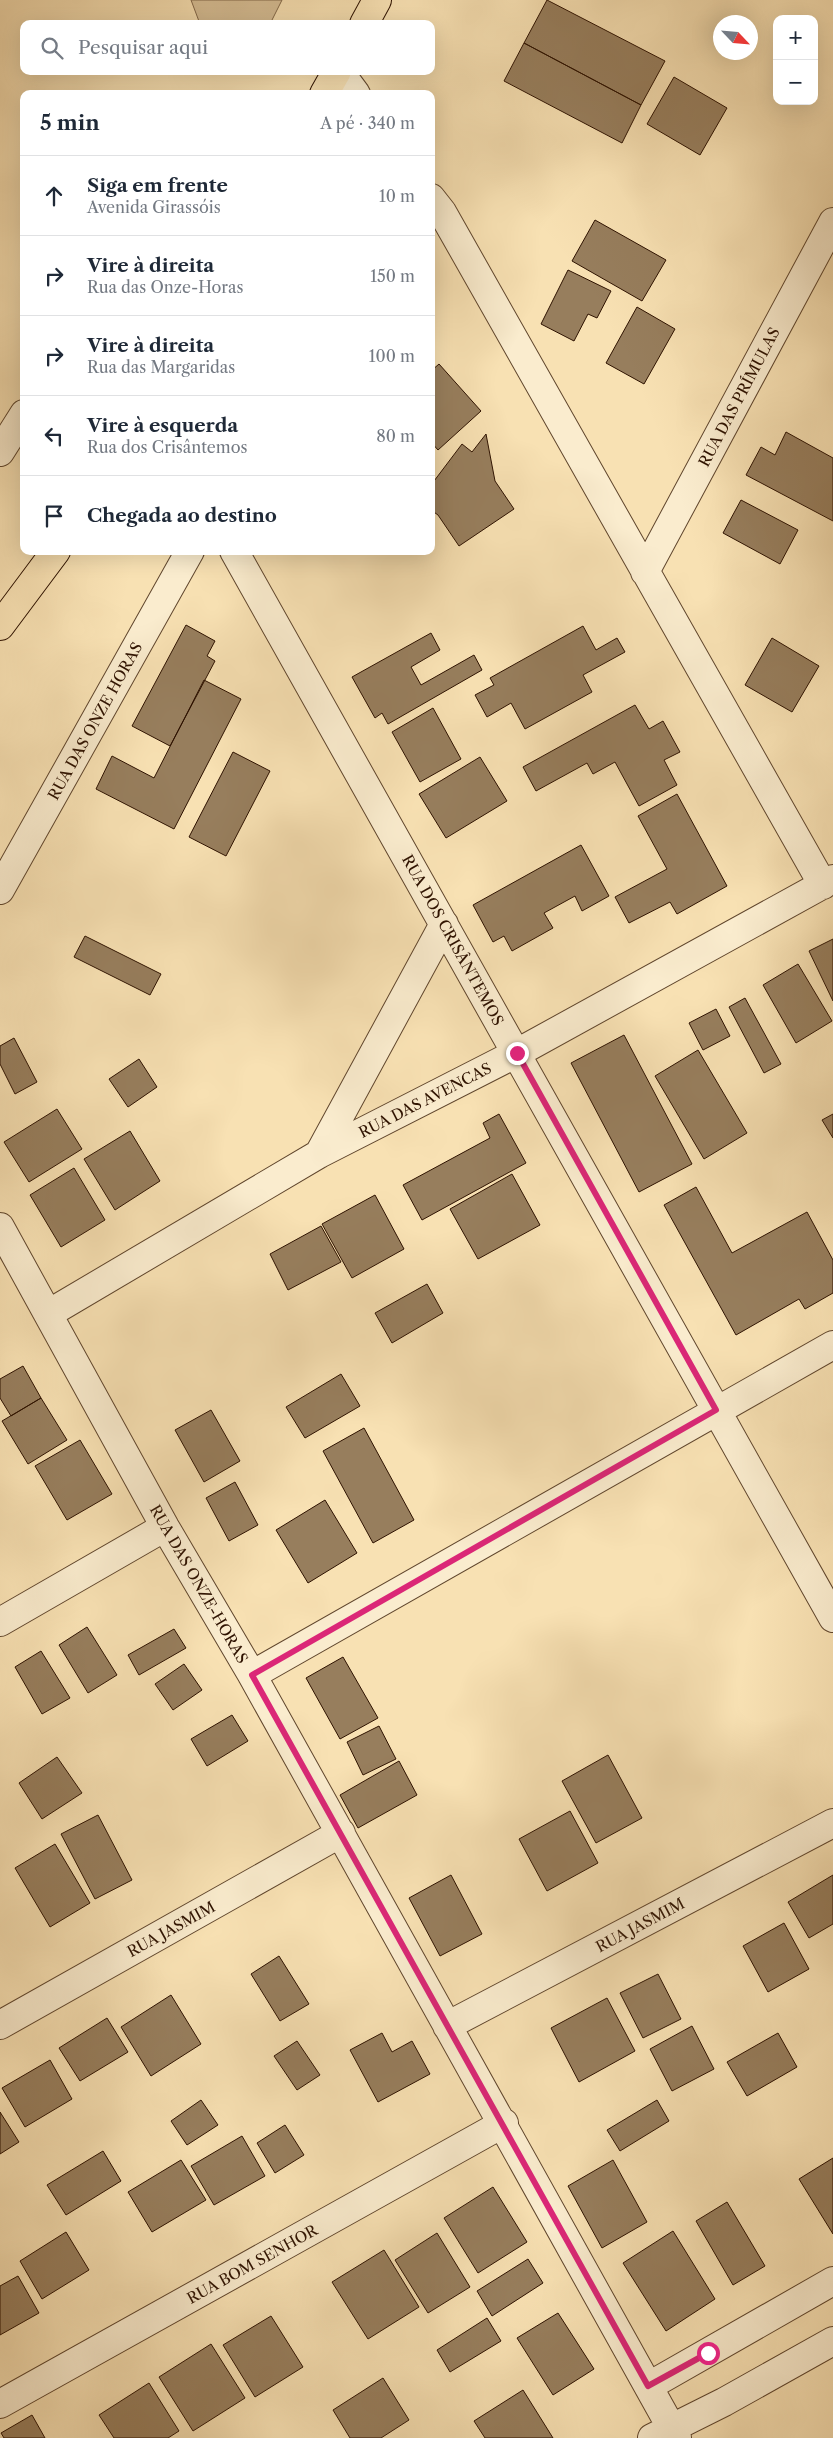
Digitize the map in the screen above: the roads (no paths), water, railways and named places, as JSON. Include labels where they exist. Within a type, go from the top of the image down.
[{"type":"main road","points":[[366,20],[378,0]]},
{"type":"main road","points":[[326,90],[336,75]]},
{"type":"main road","points":[[0,626],[53,555]]},
{"type":"street","points":[[341,75],[353,90]]},
{"type":"street","points":[[435,204],[645,572],[828,882]]},
{"type":"street","name":"RUA DAS PRÍMULAS","points":[[645,572],[833,222]]},
{"type":"street","points":[[0,452],[20,420]]},
{"type":"street","name":"RUA DAS ONZE HORAS","points":[[0,890],[188,555]]},
{"type":"street","name":"RUA DOS CRISÂNTEMOS","points":[[236,555],[833,1618]]},
{"type":"street","name":"RUA DAS AVENCAS","points":[[48,1314],[319,1154],[517,1053],[828,882]]},
{"type":"street","points":[[319,1154],[444,924]]},
{"type":"street","name":"RUA DAS ONZE-HORAS","points":[[2,1234],[165,1527],[252,1675],[447,2026],[504,2123],[648,2386],[667,2435]]},
{"type":"street","points":[[252,1675],[833,1345]]},
{"type":"street","points":[[0,1622],[165,1527]]},
{"type":"street","name":"RUA JASMIM","points":[[447,2026],[833,1823]]},
{"type":"street","name":"RUA JASMIM","points":[[0,2025],[341,1834]]},
{"type":"street","name":"RUA BOM SENHOR","points":[[0,2404],[504,2123]]},
{"type":"street","points":[[648,2386],[833,2281]]},
{"type":"street","points":[[667,2435],[833,2341]]}]
